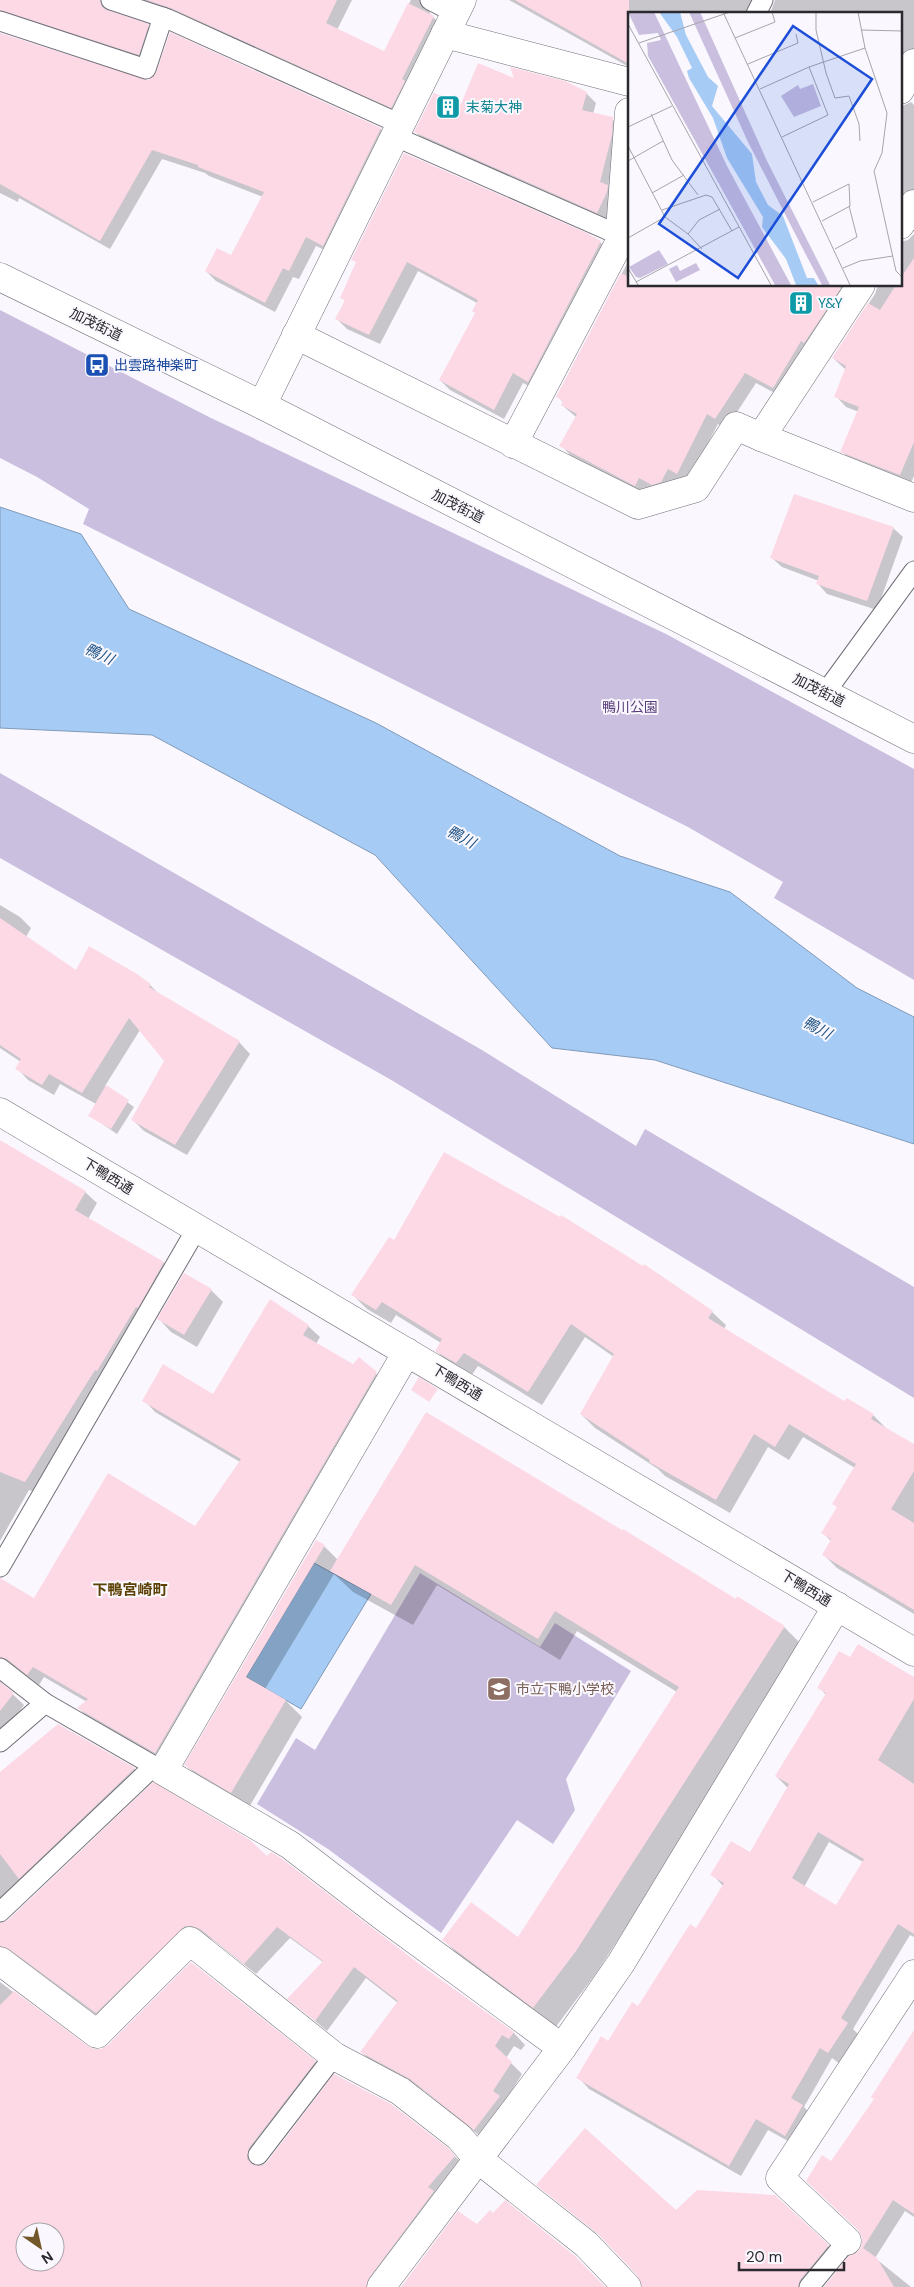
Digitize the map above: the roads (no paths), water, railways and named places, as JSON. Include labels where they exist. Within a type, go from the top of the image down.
[{"type":"street","points":[[262,405],[454,16],[628,82]]},
{"type":"street","points":[[902,87],[914,63]]},
{"type":"street","points":[[902,92],[914,100]]},
{"type":"street","points":[[512,444],[618,244],[626,184],[628,136]]},
{"type":"street","points":[[902,222],[914,204]]},
{"type":"street","name":"加茂街道","points":[[0,277],[262,405],[914,739]]},
{"type":"street","points":[[761,437],[856,287]]},
{"type":"street","points":[[296,335],[638,506],[696,488],[736,426],[914,498]]},
{"type":"street","name":"下鴨西通","points":[[1,1114],[914,1652]]},
{"type":"street","points":[[407,1352],[158,1768],[290,1845],[381,1916],[562,2048]]},
{"type":"street","points":[[380,2287],[562,2048],[621,1963],[837,1606]]},
{"type":"street","points":[[0,1962],[97,2034],[190,1941],[334,2056],[400,2091],[459,2137],[478,2159],[586,2244],[627,2287]]},
{"type":"street","points":[[847,2241],[780,2178],[914,1974]]},
{"type":"lane","points":[[111,0],[163,17],[619,235]]},
{"type":"lane","points":[[430,0],[454,16]]},
{"type":"lane","points":[[757,12],[763,0]]},
{"type":"lane","points":[[0,21],[146,69],[163,17]]},
{"type":"lane","points":[[825,693],[914,571]]},
{"type":"lane","points":[[0,1567],[197,1228]]},
{"type":"lane","points":[[0,1668],[45,1703],[158,1768],[0,1912]]},
{"type":"lane","points":[[0,1742],[45,1703]]},
{"type":"lane","points":[[258,2155],[334,2056]]},
{"type":"lane","points":[[809,2287],[847,2241]]},
{"type":"water","name":"鴨川","points":[[0,507],[81,534],[129,609],[376,723],[620,856],[730,892],[857,988],[914,1017],[914,1144],[655,1060],[552,1048],[375,855],[152,735],[0,728]]},
{"type":"water","points":[[314,1563],[371,1594],[301,1709],[246,1677]]},
{"type":"place","name":"末菊大神","points":[[448,107]]},
{"type":"place","name":"Y&Y","points":[[801,303]]},
{"type":"place","name":"出雲路神楽町","points":[[97,365]]},
{"type":"place","name":"市立下鴨小学校","points":[[499,1689]]},
{"type":"district","name":"下鴨宮崎町","points":[[130,1590]]},
{"type":"park label","name":"鴨川公園","points":[[630,707]]}]
